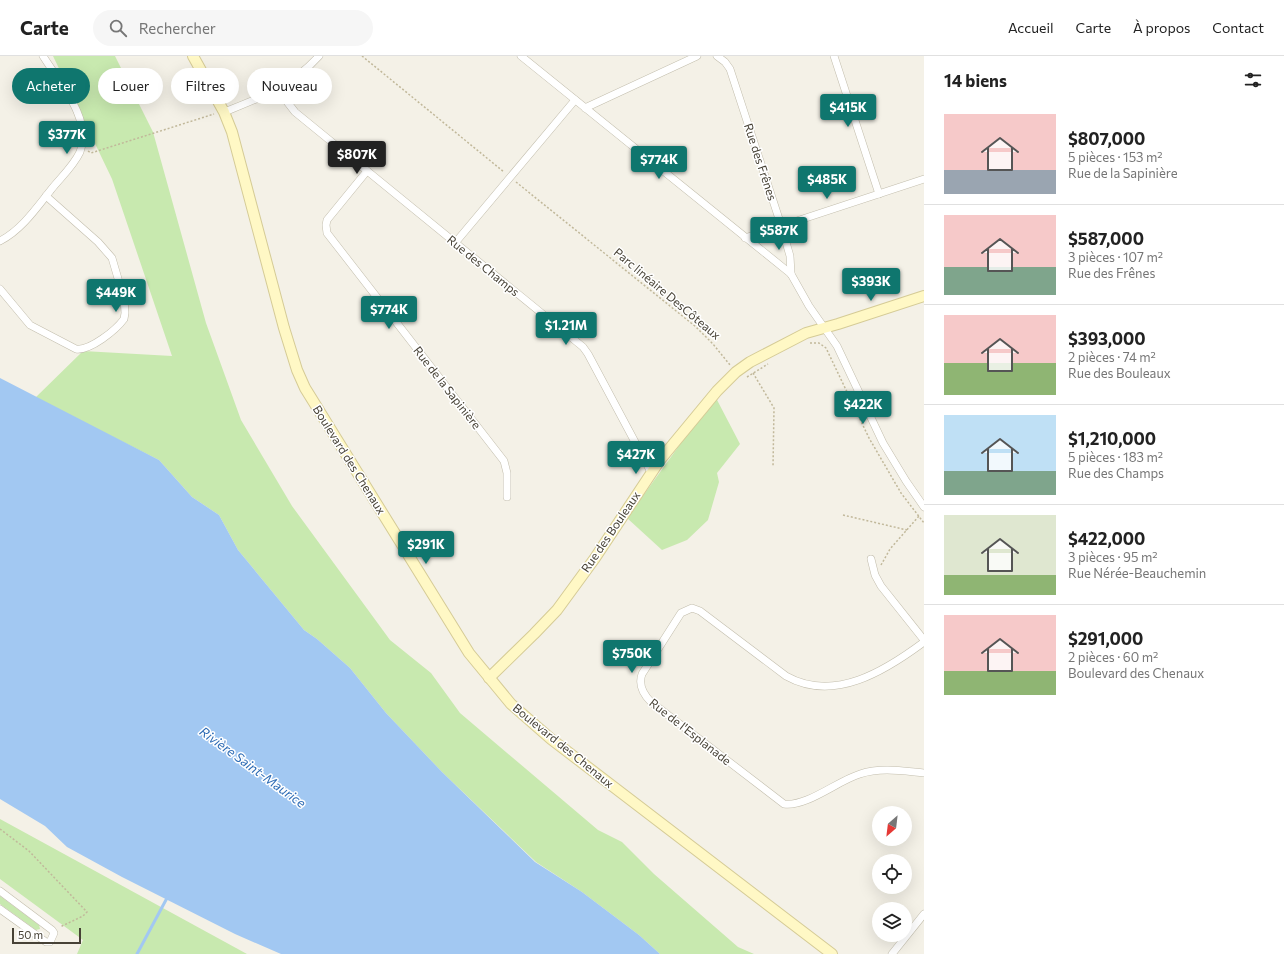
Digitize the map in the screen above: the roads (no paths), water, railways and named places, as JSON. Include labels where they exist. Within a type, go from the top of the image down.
[{"type":"street","points":[[0,241],[16,230],[46,196],[77,157],[81,148],[84,132],[80,119],[43,56]]},
{"type":"street","name":"Boulevard des Chenaux","points":[[193,56],[224,112],[234,141],[284,328],[303,384],[455,631],[489,678],[521,714],[551,739],[832,954]]},
{"type":"street","points":[[308,68],[319,56]]},
{"type":"street","points":[[521,56],[745,238],[792,274],[824,328],[837,346],[883,443],[902,476],[924,507]]},
{"type":"street","points":[[585,108],[697,56]]},
{"type":"street","name":"Rue des Frênes","points":[[717,56],[725,62],[730,69],[790,254],[792,274]]},
{"type":"street","points":[[834,56],[879,194]]},
{"type":"street","points":[[454,243],[575,100]]},
{"type":"street","points":[[224,112],[247,103]]},
{"type":"street","name":"Rue des Champs","points":[[289,104],[296,112],[586,351],[651,472]]},
{"type":"street","name":"Rue de la Sapinière","points":[[367,171],[327,220],[327,233],[504,461],[507,473],[507,497]]},
{"type":"street","points":[[745,238],[924,179]]},
{"type":"street","points":[[0,289],[28,323],[76,349],[83,350],[91,346],[124,319],[124,299],[112,258],[98,242],[46,196]]},
{"type":"street","name":"Rue des Bouleaux","points":[[489,678],[534,634],[568,596],[595,558],[651,472],[717,391],[736,372],[754,360],[800,335],[924,296]]},
{"type":"street","points":[[871,559],[875,575],[881,586],[924,641]]},
{"type":"street","name":"Rue de l'Esplanade","points":[[924,641],[892,664],[868,676],[837,685],[814,686],[796,682],[786,676],[700,611],[692,608],[681,614],[640,679],[641,689],[647,698],[784,804],[800,803],[847,779],[869,771],[887,770],[924,773]]},
{"type":"street","points":[[0,891],[52,930],[54,932],[54,937],[50,942],[46,942],[0,909]]},
{"type":"street","points":[[892,954],[924,914]]},
{"type":"water","name":"Rivière Saint-Maurice","points":[[0,378],[159,460],[192,497],[219,515],[238,550],[304,630],[317,639],[350,668],[386,713],[442,772],[535,862],[582,892],[639,935],[660,954],[281,954],[235,934],[122,877],[67,847],[45,826],[0,799]]},
{"type":"waterway","points":[[137,954],[167,898]]}]
